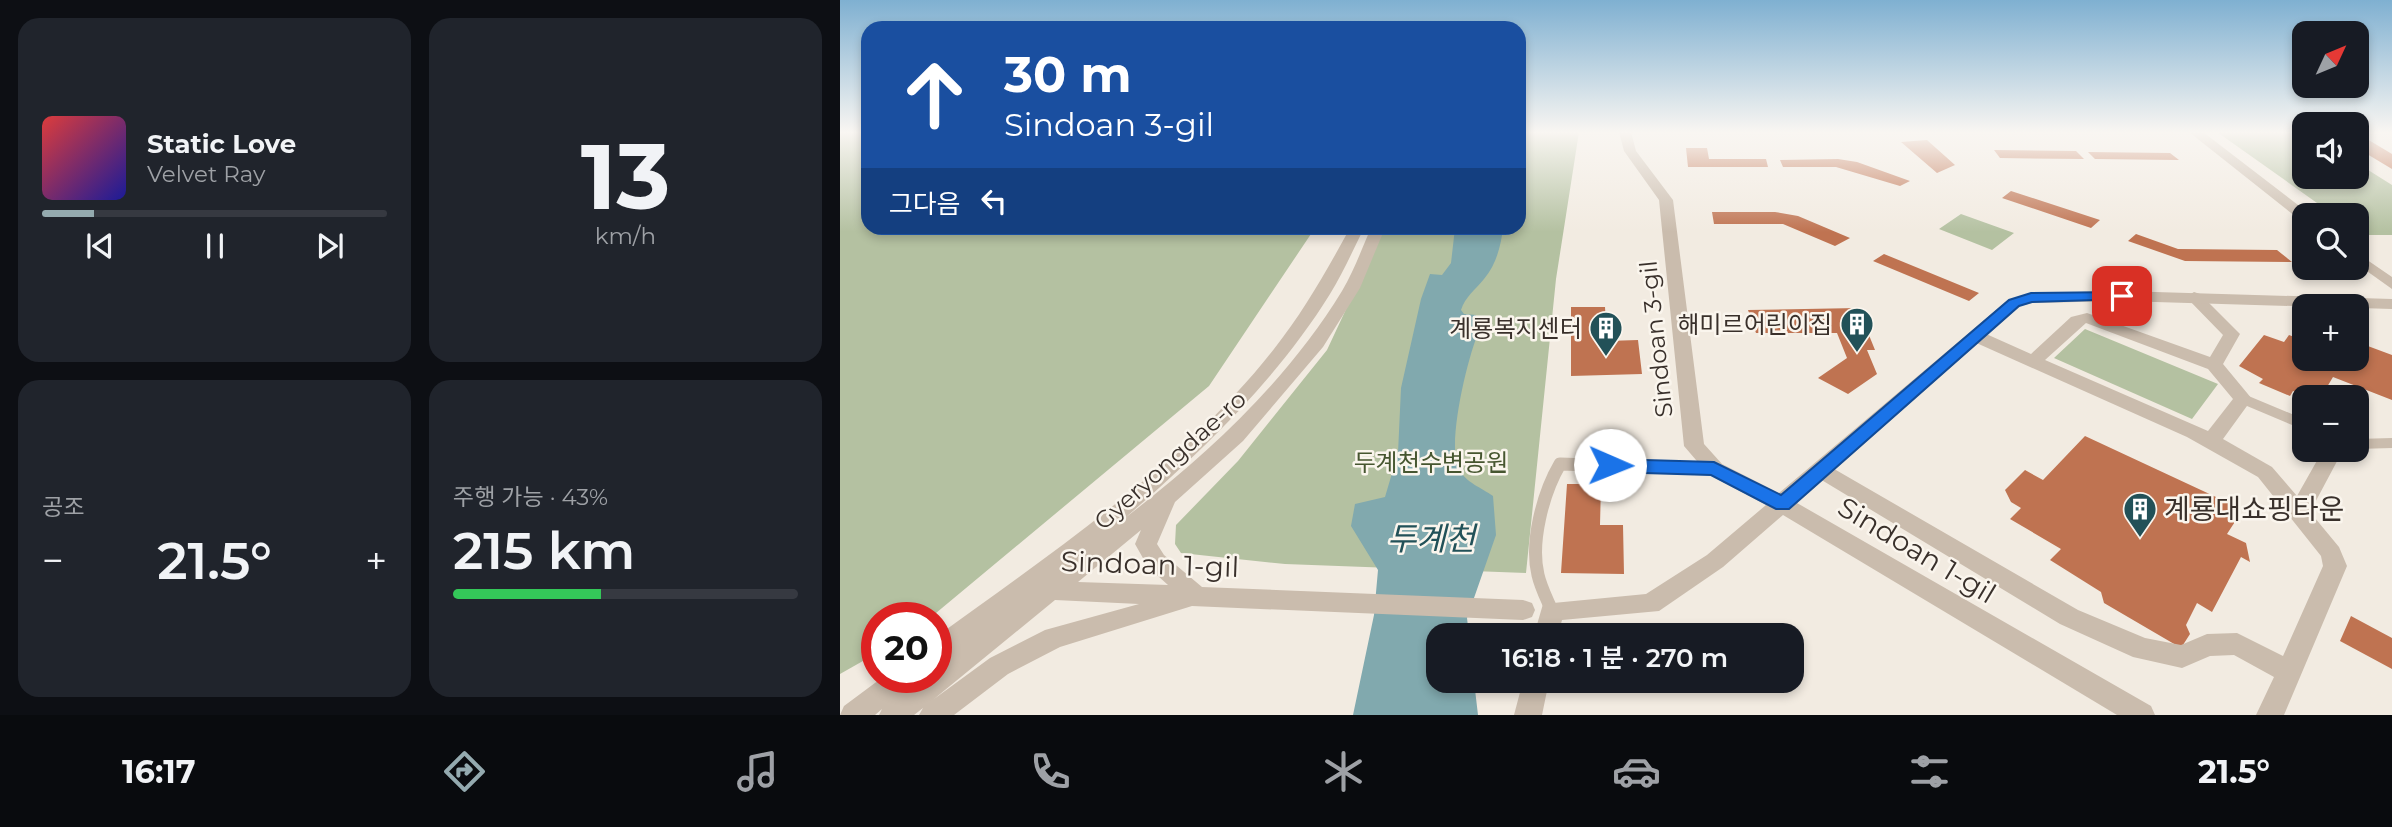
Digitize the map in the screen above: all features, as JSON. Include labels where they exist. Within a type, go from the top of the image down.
[{"type":"street","name":"Sindoan 3-gil","points":[[1641,165],[1666,200],[1694,446],[1714,469],[1783,504]]},
{"type":"street","points":[[2238,165],[2292,207]]},
{"type":"street","name":"Gyeryongdae-ro","points":[[952,640],[1129,502],[1221,419],[1278,356],[1316,308],[1340,267],[1354,235]]},
{"type":"street","name":"Gyeryongdae-ro","points":[[893,715],[1166,498],[1236,436],[1317,343],[1352,288],[1375,235]]},
{"type":"street","points":[[2369,266],[2392,284]]},
{"type":"street","points":[[2194,297],[2232,334],[2214,365]]},
{"type":"street","points":[[1549,623],[1552,611],[1650,604],[1715,561],[1978,337],[2014,303],[2031,298],[2194,297],[2392,304]]},
{"type":"street","points":[[2034,361],[2077,321],[2087,318],[2214,365],[2243,399],[2211,441]]},
{"type":"street","points":[[1978,337],[2211,441],[2265,472],[2331,553],[2336,566],[2270,715]]},
{"type":"street","points":[[2298,513],[2326,462]]},
{"type":"street","points":[[1822,471],[2069,617],[2142,649],[2182,657],[2207,645],[2237,644],[2289,672]]},
{"type":"street","points":[[1166,498],[1146,544],[1156,561],[1195,596]]},
{"type":"street","name":"Sindoan 1-gil","points":[[1783,504],[2141,715]]},
{"type":"street","name":"Sindoan 1-gil","points":[[1013,593],[1049,590],[1552,611]]},
{"type":"street","points":[[933,715],[999,666],[1054,638],[1195,596]]},
{"type":"street","points":[[854,715],[882,693]]},
{"type":"street","points":[[1528,715],[1533,693]]},
{"type":"lane","points":[[2243,399],[2292,420]]},
{"type":"lane","points":[[2369,444],[2392,443]]},
{"type":"lane","points":[[1552,611],[1537,571],[1545,498],[1550,477],[1560,464],[1714,469]]},
{"type":"green space","points":[[840,165],[861,165],[861,235],[1310,235],[1209,386],[949,602],[861,602],[861,662],[840,674]]},
{"type":"green space","name":"두계천수변공원","points":[[1526,165],[1574,165],[1556,279],[1526,573],[1285,564],[1181,553],[1175,544],[1176,525],[1238,461],[1327,350],[1381,235],[1526,235]]},
{"type":"green space","points":[[2264,165],[2292,165],[2292,185]]},
{"type":"green space","points":[[2369,171],[2392,185],[2392,235],[2369,235],[2369,203],[2317,203],[2297,189],[2369,189]]},
{"type":"green space","points":[[1961,214],[2014,233],[1992,250],[1939,229]]},
{"type":"green space","points":[[2085,329],[2218,384],[2192,419],[2054,358]]},
{"type":"water","name":"두계천","points":[[1454,235],[1502,235],[1492,268],[1461,310],[1464,314],[1476,315],[1475,327],[1479,331],[1464,379],[1455,441],[1456,457],[1462,474],[1493,496],[1496,535],[1468,623],[1426,623],[1426,693],[1475,693],[1478,715],[1353,715],[1374,615],[1378,570],[1351,526],[1355,504],[1385,497],[1398,453],[1401,388],[1421,299],[1430,274],[1442,275],[1451,263]]},
{"type":"building","points":[[1688,165],[1768,167],[1688,167]]},
{"type":"building","points":[[1866,165],[1910,181],[1900,186],[1836,167],[1783,167]]},
{"type":"building","points":[[1928,165],[1954,165],[1937,173]]},
{"type":"building","points":[[2011,191],[2100,220],[2091,228],[2002,198]]},
{"type":"building","points":[[1712,212],[1775,212],[1798,216],[1850,238],[1835,246],[1783,224],[1714,224]]},
{"type":"building","points":[[2136,234],[2178,249],[2277,250],[2292,262],[2185,261],[2128,241]]},
{"type":"building","points":[[1884,254],[1979,293],[1969,301],[1873,261]]},
{"type":"building","name":"계룡복지센터","points":[[1571,307],[1605,307],[1607,341],[1638,340],[1642,374],[1571,376]]},
{"type":"building","name":"해미르어린이집","points":[[1858,308],[1875,350],[1867,350],[1877,374],[1848,394],[1818,378],[1847,358],[1837,333],[1756,333],[1748,310]]},
{"type":"building","points":[[2264,335],[2284,342],[2289,335],[2292,336],[2292,371],[2369,371],[2369,346],[2392,355],[2392,400],[2369,391],[2369,385],[2354,385],[2333,377],[2328,385],[2292,385],[2290,396],[2259,383],[2263,379],[2239,366]]},
{"type":"building","name":"계룡대쇼핑타운","points":[[2085,436],[2231,504],[2240,514],[2227,534],[2246,543],[2250,562],[2241,557],[2212,612],[2197,603],[2186,625],[2190,634],[2181,648],[2104,603],[2101,592],[2050,560],[2061,549],[2010,519],[2021,508],[2011,502],[2005,490],[2025,470],[2043,480]]},
{"type":"building","points":[[1567,484],[1601,484],[1600,525],[1623,525],[1624,574],[1561,573]]},
{"type":"building","points":[[2351,616],[2392,638],[2392,669],[2340,641]]},
{"type":"place","name":"해미르어린이집","points":[[1857,354]]},
{"type":"place","name":"계룡복지센터","points":[[1606,358]]},
{"type":"place","name":"계룡대쇼핑타운","points":[[2140,539]]},
{"type":"route","points":[[1610,465],[1714,469],[1783,504],[2014,303],[2031,298],[2122,296]]}]
